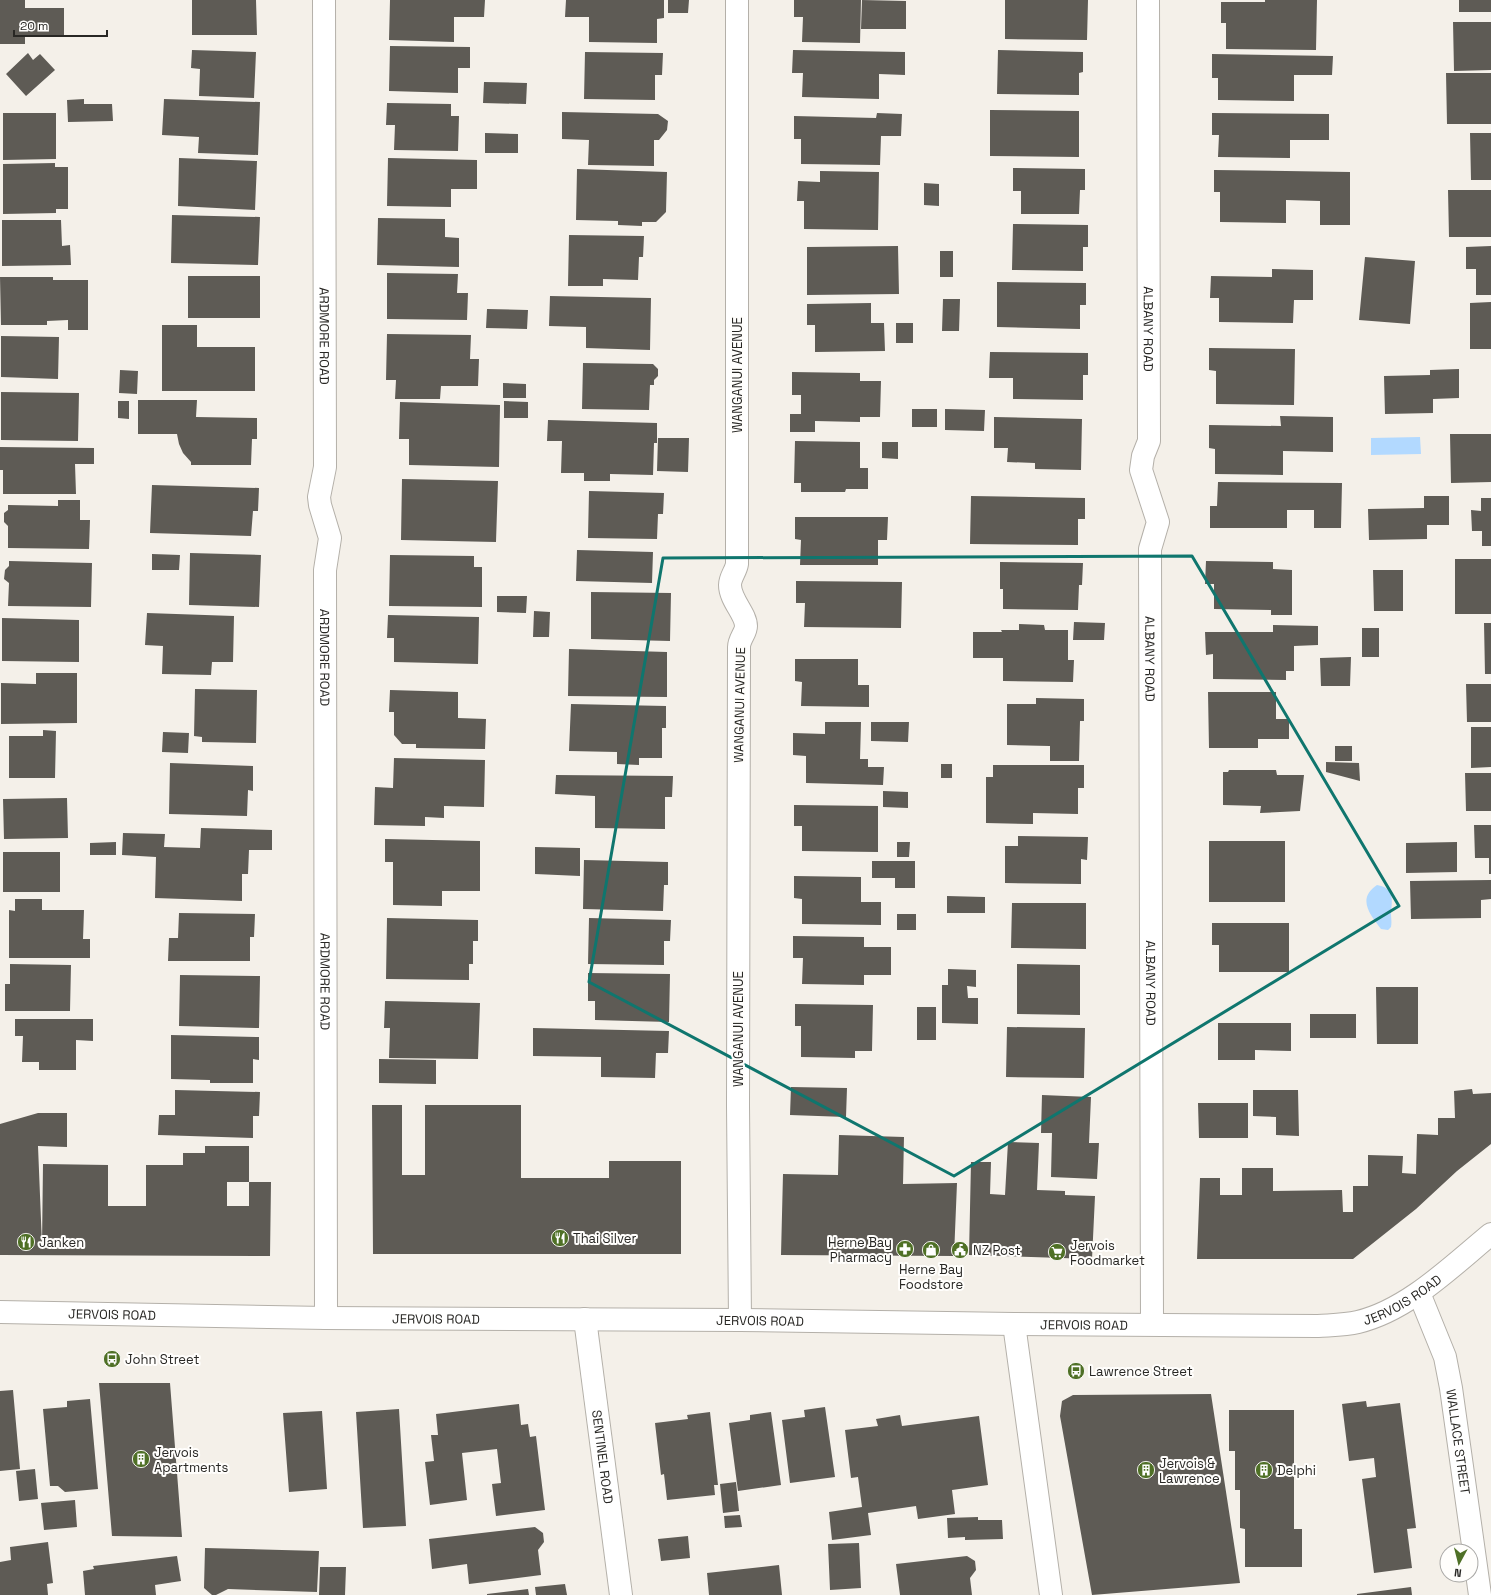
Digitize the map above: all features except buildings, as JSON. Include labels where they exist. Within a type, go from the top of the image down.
[{"type":"street","name":"ARDMORE ROAD","points":[[324,0],[325,467],[319,497],[330,538],[325,570],[326,1318]]},
{"type":"street","name":"WANGANUI AVENUE","points":[[737,0],[737,564],[730,585],[734,599],[746,625],[739,641],[738,655],[738,1106],[740,1320]]},
{"type":"street","name":"ALBANY ROAD","points":[[1148,0],[1149,441],[1143,456],[1141,470],[1158,522],[1150,549],[1152,1324]]},
{"type":"street","name":"JERVOIS ROAD","points":[[0,1312],[326,1318],[740,1320],[1318,1326],[1358,1322],[1382,1314],[1403,1303],[1419,1293],[1491,1234]]},
{"type":"street","name":"WALLACE STREET","points":[[1419,1293],[1445,1357],[1451,1388],[1480,1595]]},
{"type":"street","name":"SENTINEL ROAD","points":[[585,1319],[621,1595]]},
{"type":"street","points":[[1014,1324],[1050,1595]]},
{"type":"highlighted area","points":[[1192,556],[1399,906],[954,1176],[589,982],[663,558]]},
{"type":"water","points":[[1420,437],[1421,454],[1371,455],[1371,438]]},
{"type":"water","points":[[1377,885],[1387,889],[1390,892],[1392,899],[1391,927],[1388,930],[1381,929],[1367,907],[1367,896]]},
{"type":"place","name":"Thai Silver","points":[[560,1238]]},
{"type":"place","name":"Janken","points":[[26,1242]]},
{"type":"place","name":"Herne Bay Pharmacy","points":[[905,1249]]},
{"type":"place","name":"Herne Bay Foodstore","points":[[931,1250]]},
{"type":"place","name":"NZ Post","points":[[960,1250]]},
{"type":"place","name":"Jervois Foodmarket","points":[[1057,1252]]},
{"type":"place","name":"John Street","points":[[112,1359]]},
{"type":"place","name":"Lawrence Street","points":[[1076,1371]]},
{"type":"place","name":"Jervois Apartments","points":[[141,1459]]},
{"type":"place","name":"Jervois & Lawrence","points":[[1146,1470]]},
{"type":"place","name":"Delphi","points":[[1264,1470]]}]
